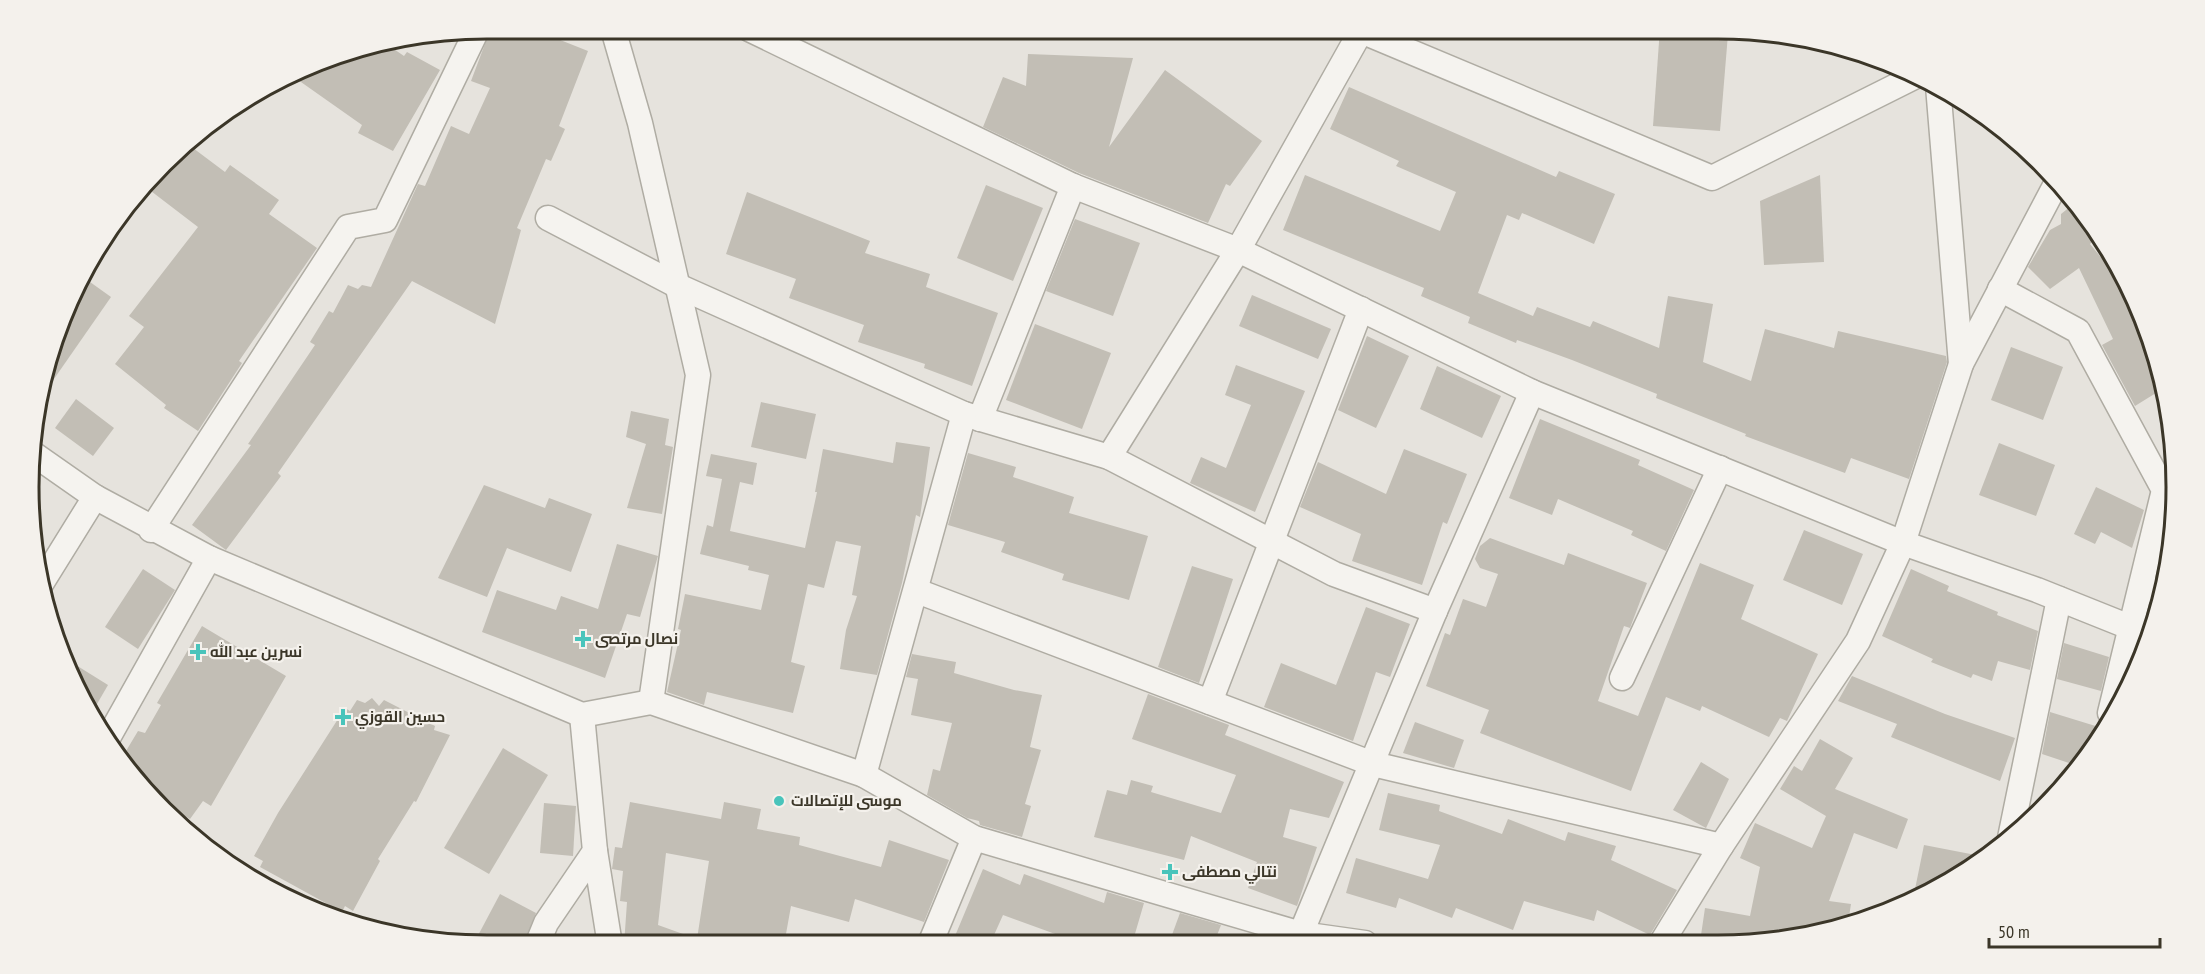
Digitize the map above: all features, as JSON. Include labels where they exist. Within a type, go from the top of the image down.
[{"type":"street","points":[[615,39],[640,123],[698,375],[651,702]]},
{"type":"street","points":[[771,39],[1072,186],[1239,250],[1532,392],[1903,543],[2059,598],[2132,628]]},
{"type":"street","points":[[1109,457],[1239,250],[1357,39]]},
{"type":"street","points":[[1380,39],[1712,178],[1906,81]]},
{"type":"street","points":[[151,530],[348,227],[385,220],[472,40]]},
{"type":"street","points":[[1939,97],[1961,364]]},
{"type":"street","points":[[864,775],[917,591],[972,416],[1072,186]]},
{"type":"street","points":[[1666,935],[1721,846],[1858,641],[1903,543],[1961,364],[2053,190]]},
{"type":"street","points":[[548,218],[678,286],[972,416],[1109,457],[1335,574],[1435,611]]},
{"type":"street","points":[[2000,289],[2079,331],[2164,490],[2152,590],[2132,628],[2115,695]]},
{"type":"street","points":[[1210,702],[1361,309]]},
{"type":"street","points":[[1301,935],[1435,611],[1532,392]]},
{"type":"street","points":[[40,459],[94,498],[151,530],[209,558],[582,715],[651,702],[864,775],[974,838],[1286,935]]},
{"type":"street","points":[[1622,678],[1720,468]]},
{"type":"street","points":[[48,573],[94,498]]},
{"type":"street","points":[[112,731],[209,558]]},
{"type":"street","points":[[917,591],[1373,765],[1721,846]]},
{"type":"street","points":[[2013,824],[2059,598]]},
{"type":"street","points":[[582,715],[596,851],[609,935]]},
{"type":"street","points":[[934,935],[974,838]]},
{"type":"street","points":[[541,935],[546,923],[596,851]]},
{"type":"building","points":[[487,39],[558,39],[588,51],[559,126],[565,129],[551,161],[546,159],[517,228],[521,230],[495,324],[412,281],[278,473],[281,476],[226,550],[192,525],[251,445],[248,444],[315,345],[310,342],[329,311],[333,313],[348,285],[358,289],[362,285],[371,287],[418,184],[425,186],[451,126],[469,134],[490,88],[471,81]]},
{"type":"building","points":[[1659,39],[1728,39],[1720,131],[1653,126]]},
{"type":"building","points":[[394,49],[404,56],[407,52],[440,70],[393,151],[358,133],[362,125],[299,81],[343,63]]},
{"type":"building","points":[[1028,54],[1133,58],[1109,147],[1165,70],[1262,141],[1230,186],[1226,184],[1208,223],[1079,173],[983,127],[1003,77],[1026,86]]},
{"type":"building","points":[[1349,87],[1556,177],[1559,171],[1615,194],[1594,244],[1522,213],[1519,220],[1507,215],[1478,293],[1533,316],[1537,307],[1590,327],[1593,321],[1659,348],[1668,296],[1713,304],[1703,362],[1751,381],[1765,329],[1834,348],[1838,331],[1946,356],[1947,362],[1909,479],[1851,458],[1845,473],[1745,436],[1746,434],[1656,398],[1657,394],[1572,360],[1517,340],[1516,343],[1468,323],[1470,317],[1421,296],[1424,288],[1283,230],[1305,175],[1440,231],[1456,192],[1396,166],[1399,161],[1330,129]]},
{"type":"building","points":[[194,149],[225,172],[230,165],[279,200],[269,214],[317,248],[239,361],[242,363],[198,431],[164,408],[166,405],[115,364],[144,327],[129,316],[198,227],[151,191]]},
{"type":"building","points":[[1820,175],[1824,262],[1764,265],[1760,201]]},
{"type":"building","points":[[986,185],[1043,208],[1013,281],[957,258]]},
{"type":"building","points":[[747,192],[870,241],[865,253],[930,274],[926,287],[998,313],[972,386],[924,368],[925,364],[858,342],[864,325],[789,298],[796,279],[726,254]]},
{"type":"building","points":[[2068,208],[2090,238],[2092,242],[2090,244],[2107,265],[2132,316],[2151,371],[2156,393],[2135,406],[2102,345],[2113,339],[2079,268],[2050,289],[2028,267],[2050,230],[2061,224],[2061,214]]},
{"type":"building","points":[[1075,219],[1140,243],[1113,316],[1046,291]]},
{"type":"building","points":[[89,281],[111,297],[52,382],[73,316]]},
{"type":"building","points":[[1252,295],[1331,329],[1318,359],[1239,326]]},
{"type":"building","points":[[1035,324],[1111,353],[1082,429],[1006,400]]},
{"type":"building","points":[[1367,336],[1409,356],[1376,428],[1338,410]]},
{"type":"building","points":[[2011,347],[2063,367],[2043,420],[1991,400]]},
{"type":"building","points":[[1236,365],[1305,391],[1255,512],[1190,483],[1201,457],[1226,468],[1251,405],[1225,395]]},
{"type":"building","points":[[1437,366],[1501,396],[1482,438],[1420,409]]},
{"type":"building","points":[[76,399],[114,428],[93,456],[55,428]]},
{"type":"building","points":[[761,402],[816,414],[806,459],[751,447]]},
{"type":"building","points":[[631,411],[669,419],[665,445],[673,447],[662,514],[627,508],[646,444],[626,437]]},
{"type":"building","points":[[1540,419],[1640,460],[1638,465],[1694,490],[1666,551],[1631,535],[1633,531],[1558,499],[1552,515],[1509,498]]},
{"type":"building","points":[[896,442],[930,447],[920,517],[916,515],[902,583],[877,675],[840,669],[846,630],[857,596],[852,595],[861,546],[836,541],[824,588],[808,584],[791,662],[805,666],[793,713],[707,692],[704,705],[667,692],[681,630],[678,629],[685,594],[761,610],[769,575],[748,570],[749,566],[700,554],[707,525],[713,527],[722,479],[706,476],[711,454],[757,463],[753,485],[740,482],[730,531],[805,548],[823,449],[893,463]]},
{"type":"building","points":[[1999,443],[2055,465],[2036,516],[1979,495]]},
{"type":"building","points":[[1404,449],[1467,474],[1447,524],[1443,522],[1422,585],[1352,561],[1361,534],[1300,507],[1318,462],[1386,494]]},
{"type":"building","points":[[968,453],[1016,467],[1013,477],[1074,497],[1069,513],[1148,536],[1129,600],[1062,580],[1064,574],[1001,552],[1005,542],[948,525]]},
{"type":"building","points":[[484,485],[545,508],[549,498],[592,514],[571,572],[507,548],[487,597],[438,578]]},
{"type":"building","points":[[2096,487],[2144,510],[2132,548],[2101,532],[2095,544],[2074,534]]},
{"type":"building","points":[[1804,530],[1863,554],[1842,605],[1783,580]]},
{"type":"building","points":[[1490,538],[1564,565],[1568,553],[1647,583],[1630,628],[1624,626],[1598,701],[1638,716],[1700,563],[1754,585],[1741,619],[1818,654],[1787,721],[1780,718],[1769,737],[1702,706],[1700,711],[1666,697],[1631,791],[1480,733],[1489,710],[1426,686],[1445,633],[1450,635],[1463,599],[1486,607],[1498,574],[1480,568],[1475,559],[1480,546]]},
{"type":"building","points":[[617,544],[658,556],[640,617],[627,614],[605,678],[482,632],[497,590],[556,610],[561,596],[598,609]]},
{"type":"building","points":[[1192,566],[1233,579],[1199,683],[1158,667]]},
{"type":"building","points":[[143,569],[175,590],[138,649],[105,627]]},
{"type":"building","points":[[1911,569],[1949,586],[1947,591],[1998,612],[1997,615],[2038,631],[2030,670],[1998,661],[1992,681],[1973,674],[1971,678],[1931,662],[1933,659],[1882,636]]},
{"type":"building","points":[[1366,607],[1410,624],[1390,677],[1376,672],[1353,741],[1264,707],[1281,663],[1336,685]]},
{"type":"building","points":[[202,626],[286,676],[211,806],[203,801],[190,819],[170,804],[126,751],[138,731],[145,733],[161,705],[157,703]]},
{"type":"building","points":[[2064,643],[2109,657],[2101,691],[2057,679]]},
{"type":"building","points":[[912,654],[956,662],[954,673],[1014,690],[1042,695],[1030,747],[1041,750],[1025,804],[1031,806],[1022,837],[980,825],[979,821],[967,818],[927,795],[933,769],[940,771],[952,723],[911,715],[918,679],[906,677]]},
{"type":"building","points":[[76,665],[108,685],[96,706]]},
{"type":"building","points":[[1852,676],[1945,714],[2015,738],[2000,781],[1891,737],[1897,724],[1838,701]]},
{"type":"building","points":[[1148,694],[1229,725],[1225,735],[1344,782],[1329,818],[1290,809],[1283,837],[1317,847],[1297,906],[1248,888],[1257,862],[1191,836],[1184,860],[1094,837],[1107,790],[1127,795],[1131,780],[1153,786],[1151,792],[1221,813],[1236,775],[1132,739]]},
{"type":"building","points":[[372,698],[379,706],[384,700],[435,726],[434,730],[450,735],[416,802],[414,801],[378,859],[380,861],[353,911],[345,906],[343,911],[260,867],[263,861],[254,856],[278,813],[345,708],[350,711],[357,700],[365,703]]},
{"type":"building","points":[[2050,712],[2096,726],[2070,763],[2042,754]]},
{"type":"building","points":[[1415,722],[1464,740],[1454,768],[1403,753]]},
{"type":"building","points":[[1820,739],[1853,758],[1835,789],[1908,819],[1897,849],[1854,833],[1829,901],[1851,904],[1849,915],[1776,931],[1701,935],[1705,908],[1750,916],[1760,867],[1740,858],[1755,823],[1812,848],[1826,816],[1780,789],[1794,766],[1802,771]]},
{"type":"building","points":[[503,748],[548,775],[489,874],[444,848]]},
{"type":"building","points":[[1701,762],[1729,779],[1706,828],[1673,810]]},
{"type":"building","points":[[1388,793],[1440,805],[1439,811],[1502,834],[1508,819],[1565,841],[1568,832],[1616,846],[1611,860],[1677,890],[1650,935],[1597,910],[1594,921],[1524,901],[1513,930],[1456,908],[1452,918],[1399,898],[1396,908],[1346,893],[1356,858],[1428,879],[1440,845],[1379,830]]},
{"type":"building","points":[[630,802],[721,819],[724,802],[761,809],[757,829],[800,837],[799,845],[881,867],[889,840],[949,860],[924,922],[855,899],[849,922],[791,906],[786,935],[698,935],[709,861],[666,853],[658,925],[686,935],[625,935],[627,902],[620,901],[623,871],[612,869],[615,847],[622,848]]},
{"type":"building","points":[[544,803],[576,806],[573,856],[540,853]]},
{"type":"building","points":[[1924,845],[1973,855],[1942,875],[1915,889]]},
{"type":"building","points":[[983,869],[1020,885],[1024,874],[1104,903],[1107,892],[1144,903],[1135,935],[1058,935],[1003,915],[994,935],[955,935]]},
{"type":"building","points":[[500,894],[536,913],[527,935],[478,935]]},
{"type":"building","points":[[1180,913],[1221,925],[1217,935],[1172,935]]},
{"type":"place","name":"نصال مرتصى","points":[[583,639]]},
{"type":"place","name":"نسرين عبد الله","points":[[198,652]]},
{"type":"place","name":"حسين القوزي","points":[[343,717]]},
{"type":"place","name":"موسى للإتصالات","points":[[779,801]]},
{"type":"place","name":"نتالي مصطفى","points":[[1170,872]]}]
